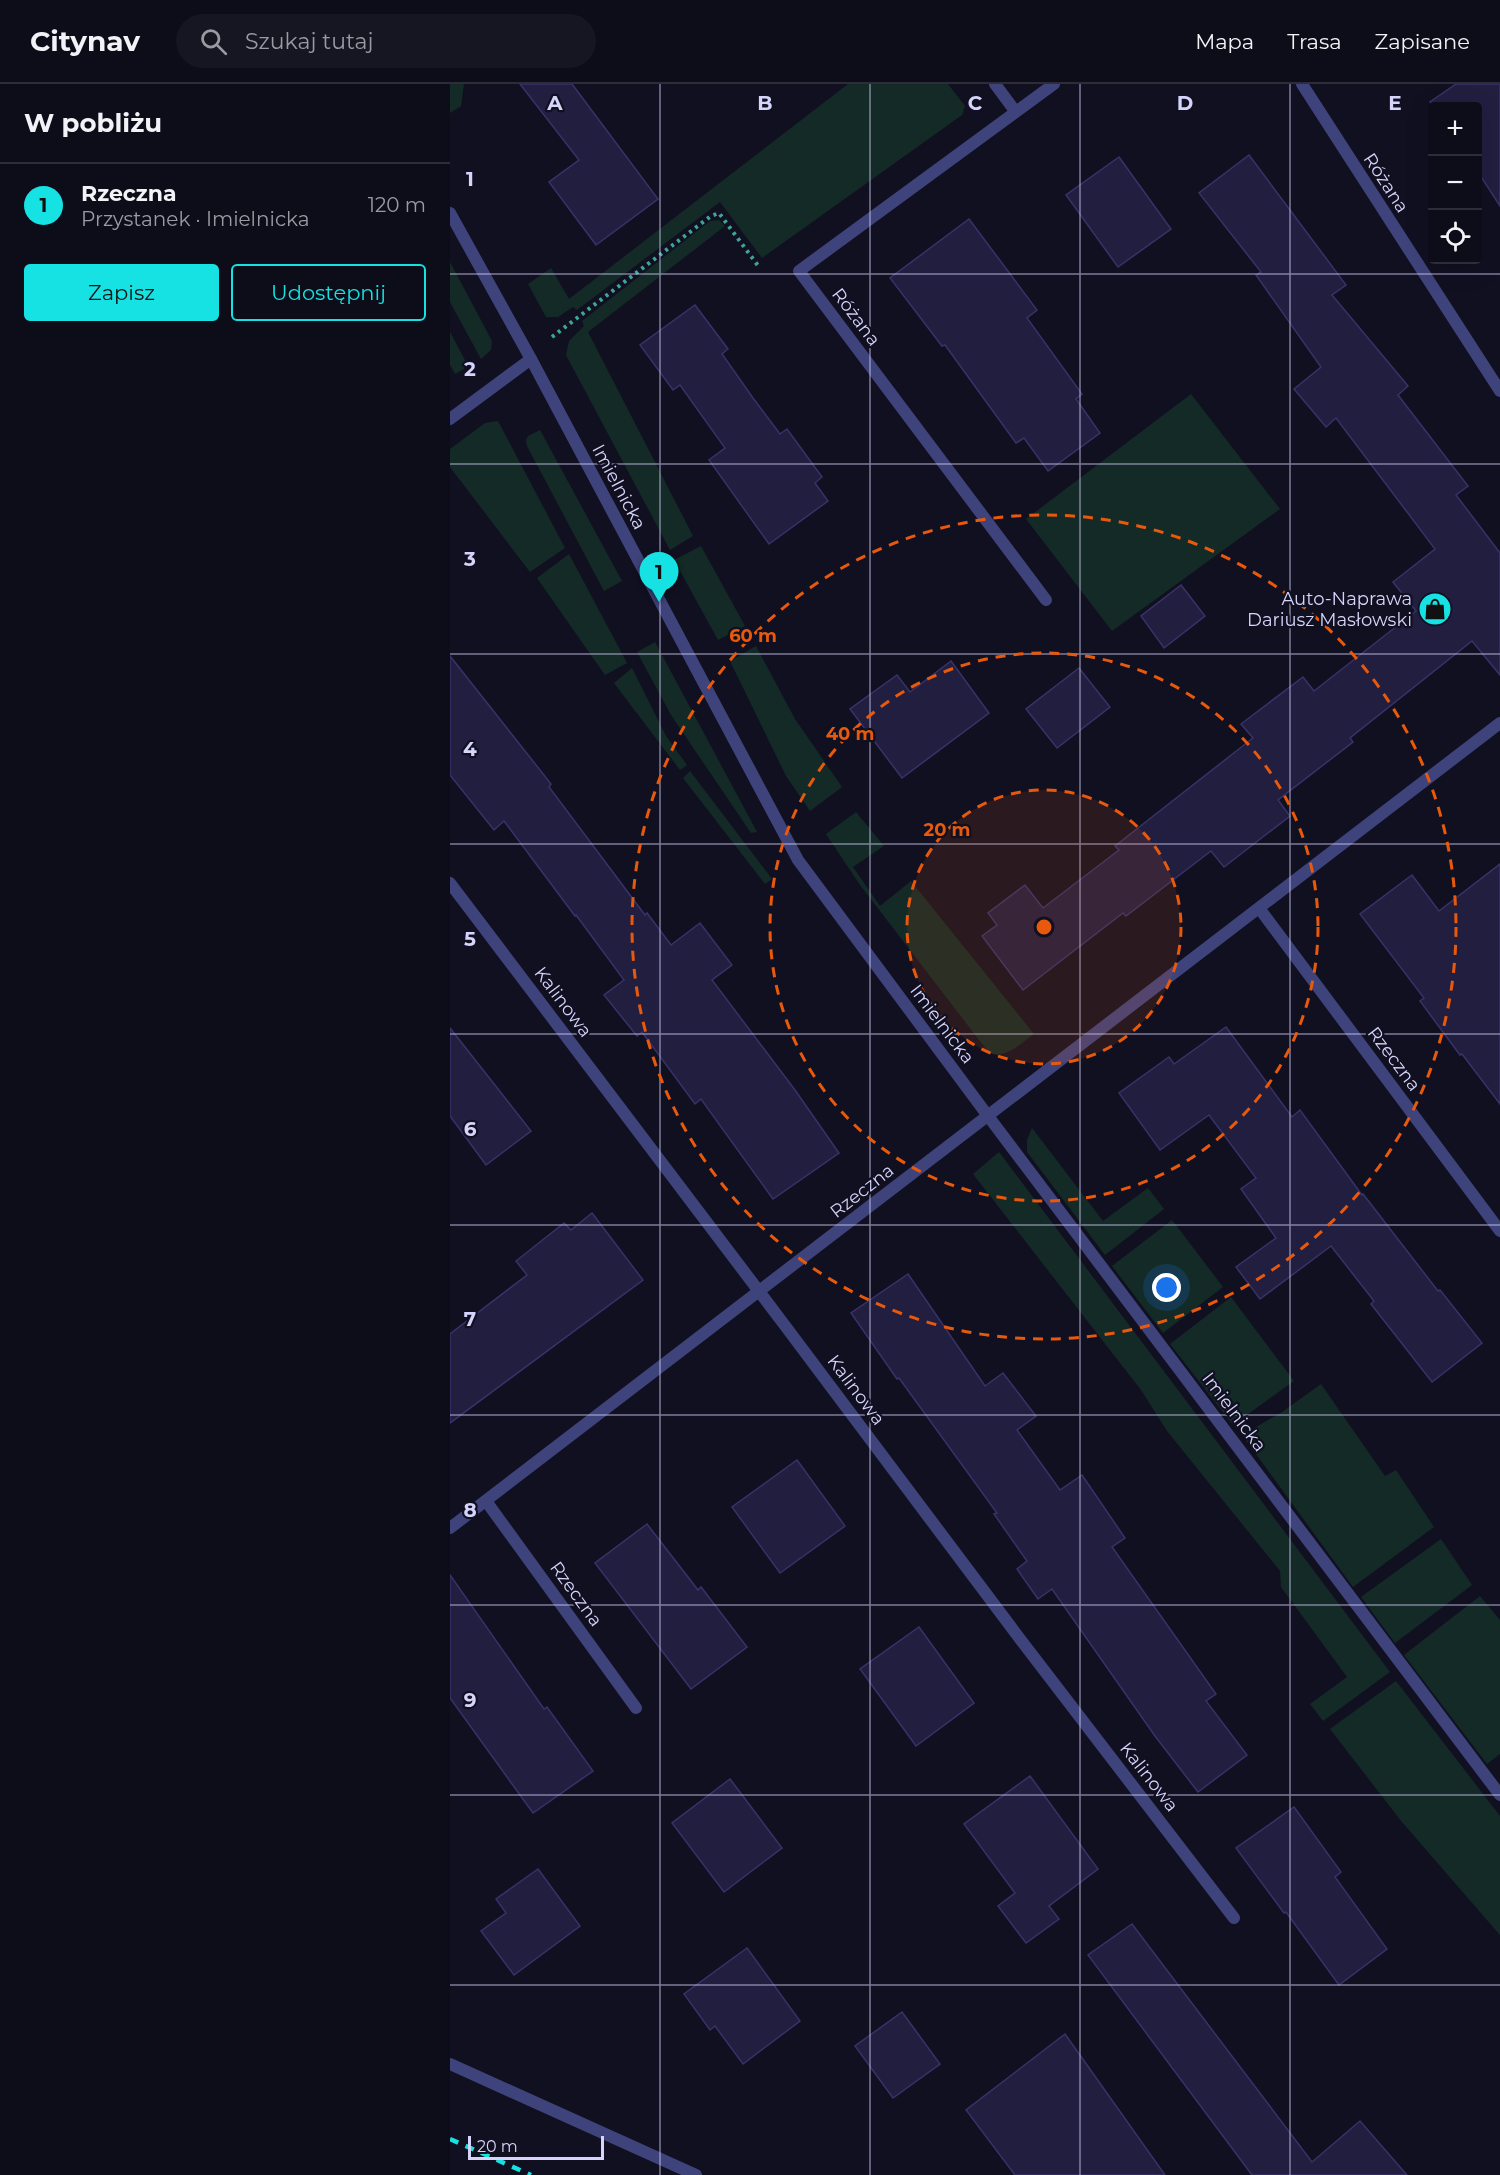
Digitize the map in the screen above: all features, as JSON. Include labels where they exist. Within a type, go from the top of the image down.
[{"type":"street","points":[[995,84],[1015,111]]},
{"type":"street","name":"Różana","points":[[1046,600],[799,271],[1054,84]]},
{"type":"street","name":"Różana","points":[[1302,84],[1500,391]]},
{"type":"street","name":"Imielnicka","points":[[450,213],[531,359],[798,860],[1500,1795]]},
{"type":"street","points":[[450,419],[531,359]]},
{"type":"street","name":"Rzeczna","points":[[450,1528],[1500,723]]},
{"type":"street","name":"Kalinowa","points":[[450,883],[1017,1635],[1234,1918]]},
{"type":"street","name":"Rzeczna","points":[[1259,908],[1500,1231]]},
{"type":"street","name":"Rzeczna","points":[[486,1501],[636,1707]]},
{"type":"street","points":[[450,2064],[696,2175]]},
{"type":"path","points":[[548,340],[711,216],[719,213],[759,267]]},
{"type":"green space","points":[[450,84],[464,84],[461,106],[450,113]]},
{"type":"green space","points":[[848,84],[948,84],[965,106],[962,115],[762,258],[720,202],[577,310],[573,307],[558,317],[546,317],[528,284],[551,268],[569,299]]},
{"type":"green space","points":[[719,220],[725,226],[588,332],[693,536],[670,550],[566,355],[569,341],[584,326],[582,321],[710,221]]},
{"type":"green space","points":[[450,262],[492,341],[491,350],[481,359],[450,302]]},
{"type":"green space","points":[[450,332],[466,362],[464,369],[455,374],[450,365]]},
{"type":"green space","points":[[1191,394],[1280,509],[1112,631],[1026,519]]},
{"type":"green space","points":[[498,421],[565,548],[530,572],[450,467],[450,449],[485,423]]},
{"type":"green space","points":[[540,430],[622,581],[604,591],[527,446],[528,436]]},
{"type":"green space","points":[[701,546],[745,626],[718,640],[674,560]]},
{"type":"green space","points":[[569,554],[627,663],[605,675],[537,578]]},
{"type":"green space","points":[[655,642],[757,832],[751,833],[671,715],[637,652]]},
{"type":"green space","points":[[756,646],[795,719],[842,787],[810,811],[786,776],[730,661]]},
{"type":"green space","points":[[632,668],[666,736],[687,765],[680,770],[614,683]]},
{"type":"green space","points":[[690,771],[772,879],[765,884],[683,778]]},
{"type":"green space","points":[[856,812],[884,846],[853,867],[880,906],[911,881],[1034,1034],[1018,1046],[1001,1054],[989,1053],[860,885],[826,834]]},
{"type":"green space","points":[[1032,1128],[1103,1221],[1148,1188],[1164,1209],[1105,1255],[1027,1152],[1027,1140]]},
{"type":"green space","points":[[999,1152],[1390,1672],[1323,1721],[1310,1704],[1347,1677],[1281,1587],[1280,1571],[1167,1431],[1141,1390],[973,1174]]},
{"type":"green space","points":[[1172,1220],[1223,1287],[1163,1333],[1112,1266]]},
{"type":"green space","points":[[1231,1297],[1294,1381],[1233,1425],[1170,1344]]},
{"type":"green space","points":[[1321,1384],[1385,1476],[1396,1470],[1434,1527],[1353,1587],[1242,1435],[1282,1412]]},
{"type":"green space","points":[[1441,1539],[1472,1585],[1395,1643],[1361,1597]]},
{"type":"green space","points":[[1480,1596],[1500,1620],[1500,1754],[1487,1764],[1404,1655]]},
{"type":"green space","points":[[1396,1681],[1500,1816],[1500,1935],[1402,1822],[1330,1729]]},
{"type":"building","points":[[520,84],[572,84],[658,199],[596,245],[549,182],[579,160]]},
{"type":"building","points":[[1456,84],[1500,84],[1500,206],[1482,178],[1482,102],[1430,102]]},
{"type":"building","points":[[1249,155],[1346,285],[1332,295],[1408,386],[1398,395],[1468,486],[1456,495],[1500,553],[1500,675],[1472,641],[1350,738],[1353,742],[1278,800],[1290,816],[1224,867],[1211,851],[1126,916],[1123,913],[1023,990],[982,936],[997,925],[988,913],[1025,885],[1043,908],[1119,850],[1115,846],[1253,738],[1241,724],[1303,677],[1314,691],[1416,611],[1393,582],[1435,549],[1336,418],[1326,427],[1294,389],[1321,367],[1256,275],[1261,272],[1199,193]]},
{"type":"building","points":[[1119,157],[1171,229],[1118,267],[1066,195]]},
{"type":"building","points":[[969,219],[1037,310],[1027,318],[1082,394],[1076,399],[1100,433],[1048,471],[1024,438],[1016,443],[945,345],[942,346],[890,278]]},
{"type":"building","points":[[695,305],[728,349],[722,354],[753,398],[780,434],[787,429],[822,477],[815,483],[828,501],[769,544],[709,460],[725,448],[680,385],[673,390],[640,345]]},
{"type":"building","points":[[1181,585],[1205,616],[1164,648],[1141,616]]},
{"type":"building","points":[[450,656],[551,784],[549,787],[645,915],[647,913],[671,945],[700,923],[732,965],[712,980],[795,1090],[839,1153],[773,1199],[701,1099],[695,1104],[642,1032],[637,1036],[604,995],[624,980],[576,915],[504,821],[494,830],[450,775]]},
{"type":"building","points":[[951,661],[989,713],[902,778],[850,709],[897,675],[910,692]]},
{"type":"building","points":[[1079,668],[1110,707],[1057,748],[1026,709]]},
{"type":"building","points":[[1500,864],[1500,1104],[1420,1001],[1424,998],[1360,914],[1412,875],[1439,911]]},
{"type":"building","points":[[1226,1027],[1292,1117],[1300,1110],[1362,1195],[1482,1343],[1432,1382],[1371,1304],[1374,1301],[1331,1246],[1260,1299],[1236,1267],[1276,1238],[1241,1189],[1256,1178],[1209,1115],[1160,1150],[1119,1093],[1169,1057],[1174,1064]]},
{"type":"building","points":[[450,1028],[531,1131],[486,1165],[450,1116]]},
{"type":"building","points":[[592,1213],[643,1280],[450,1423],[450,1334],[527,1275],[516,1261],[564,1223],[571,1230]]},
{"type":"building","points":[[908,1274],[985,1386],[1003,1373],[1036,1416],[1017,1430],[1060,1490],[1082,1475],[1125,1538],[1112,1547],[1216,1694],[1206,1701],[1247,1755],[1198,1792],[1155,1736],[1052,1589],[1038,1599],[1017,1569],[1027,1561],[994,1514],[997,1513],[851,1313]]},
{"type":"building","points":[[797,1460],[845,1526],[780,1573],[732,1507]]},
{"type":"building","points":[[647,1524],[698,1590],[701,1587],[747,1647],[691,1689],[595,1563]]},
{"type":"building","points":[[450,1575],[544,1709],[547,1707],[593,1771],[533,1813],[450,1698]]},
{"type":"building","points":[[919,1627],[974,1703],[916,1746],[860,1669]]},
{"type":"building","points":[[1030,1776],[1098,1869],[1049,1906],[1059,1919],[1026,1943],[998,1906],[1015,1893],[964,1824]]},
{"type":"building","points":[[730,1779],[782,1848],[724,1892],[672,1823]]},
{"type":"building","points":[[1294,1807],[1341,1872],[1335,1877],[1387,1949],[1339,1985],[1236,1848]]},
{"type":"building","points":[[538,1869],[580,1926],[514,1975],[481,1931],[506,1913],[496,1899]]},
{"type":"building","points":[[1132,1924],[1312,2162],[1360,2121],[1407,2175],[1252,2175],[1088,1955]]},
{"type":"building","points":[[747,1948],[800,2021],[743,2064],[715,2026],[710,2030],[684,1994]]},
{"type":"building","points":[[902,2012],[940,2064],[893,2098],[855,2046]]},
{"type":"building","points":[[1065,2034],[1165,2175],[1015,2175],[966,2110]]},
{"type":"railway","points":[[450,2139],[531,2175]]},
{"type":"place","name":"Rzeczna","points":[[659,602]]},
{"type":"place","name":"Auto-Naprawa Dariusz Masłowski","points":[[1435,609]]}]
